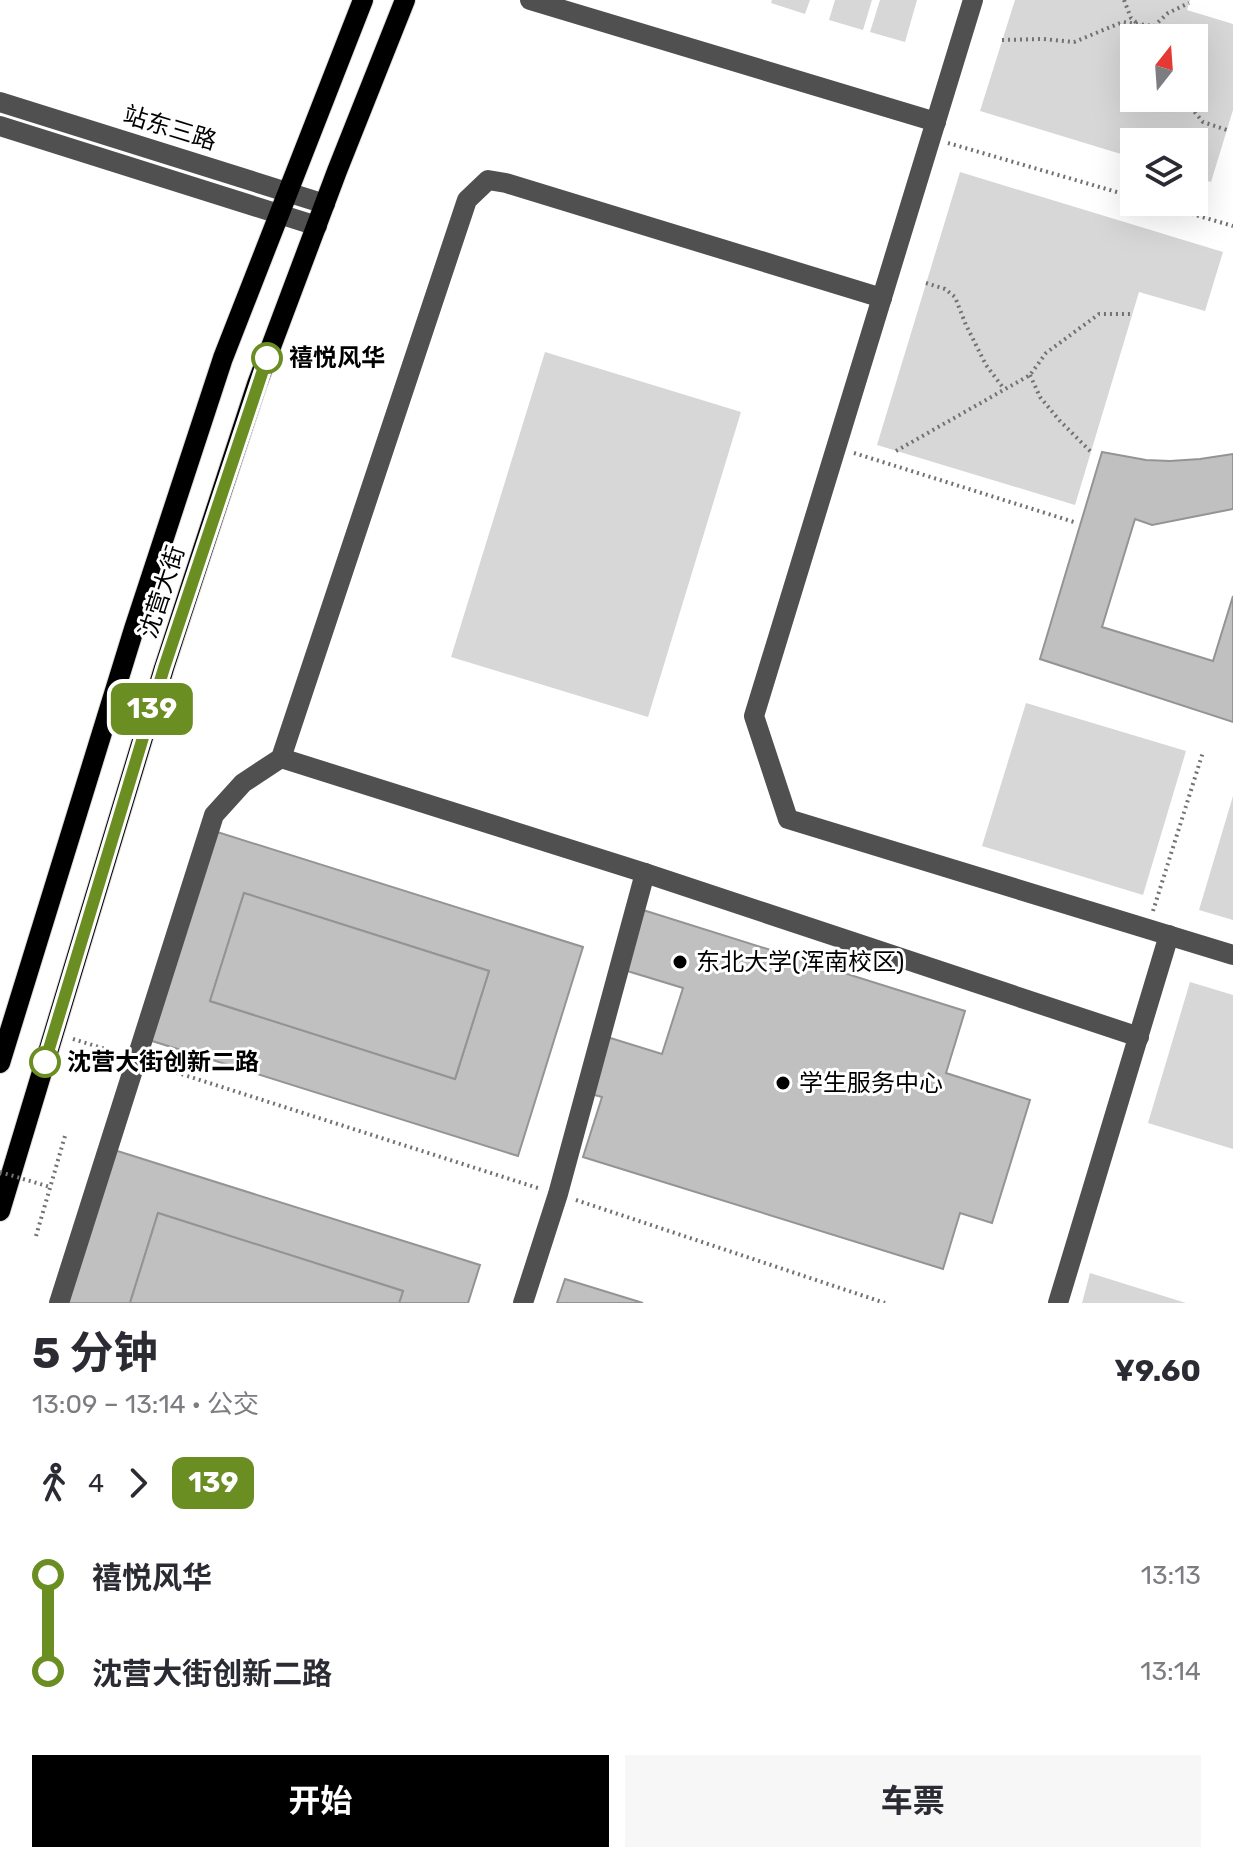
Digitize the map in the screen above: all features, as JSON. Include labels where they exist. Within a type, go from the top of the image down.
[{"type":"main road","name":"沈营大街","points":[[0,1063],[139,614],[223,358],[363,0]]},
{"type":"main road","name":"沈营大街","points":[[0,1211],[169,653],[257,384],[405,0]]},
{"type":"street","points":[[530,0],[933,130]]},
{"type":"street","points":[[973,0],[754,716],[788,819],[1233,955]]},
{"type":"street","name":"站东三路","points":[[0,102],[325,204]]},
{"type":"street","name":"站东三路","points":[[0,126],[317,226]]},
{"type":"street","points":[[59,1303],[214,815],[243,783],[281,758],[467,200],[488,180],[506,183],[882,298]]},
{"type":"street","points":[[281,758],[645,873],[1139,1037]]},
{"type":"street","points":[[523,1303],[558,1194],[645,873]]},
{"type":"street","points":[[1058,1303],[1169,935]]},
{"type":"path","points":[[1124,0],[1131,18],[1138,24]]},
{"type":"path","points":[[1156,24],[1168,13],[1189,3]]},
{"type":"path","points":[[1002,40],[1074,42],[1123,22],[1138,24]]},
{"type":"path","points":[[1195,112],[1203,122],[1227,130]]},
{"type":"path","points":[[933,130],[1120,192]]},
{"type":"path","points":[[1199,216],[1233,226]]},
{"type":"path","points":[[926,283],[945,289],[955,297],[986,365],[1004,389]]},
{"type":"path","points":[[896,451],[1030,375],[1046,353],[1099,314],[1133,314]]},
{"type":"path","points":[[1030,375],[1040,397],[1091,452]]},
{"type":"path","points":[[836,447],[1074,522]]},
{"type":"path","points":[[1148,929],[1203,752]]},
{"type":"path","points":[[54,1033],[558,1194],[885,1303]]},
{"type":"path","points":[[36,1236],[65,1136]]},
{"type":"path","points":[[0,1172],[50,1187]]},
{"type":"shaded area","points":[[772,0],[810,0],[805,14],[771,3]]},
{"type":"shaded area","points":[[835,0],[872,0],[863,30],[829,20]]},
{"type":"shaded area","points":[[880,0],[917,0],[905,42],[870,32]]},
{"type":"shaded area","points":[[1015,0],[1190,0],[1187,10],[1233,24],[1233,110],[1211,182],[1208,181],[1208,128],[1120,128],[1120,154],[980,111]]},
{"type":"shaded area","points":[[960,172],[1223,252],[1205,311],[1139,292],[1075,505],[877,445]]},
{"type":"shaded area","points":[[545,352],[741,412],[648,717],[451,657]]},
{"type":"shaded area","points":[[1026,703],[1186,751],[1143,895],[982,846]]},
{"type":"shaded area","points":[[1233,796],[1233,920],[1199,910]]},
{"type":"shaded area","points":[[1190,982],[1233,995],[1233,1149],[1148,1123]]},
{"type":"shaded area","points":[[1090,1273],[1186,1303],[1082,1303]]},
{"type":"building","points":[[1102,452],[1170,461],[1233,454],[1233,509],[1152,525],[1135,519],[1102,627],[1213,661],[1233,596],[1233,722],[1040,659]]},
{"type":"building","points":[[214,831],[583,947],[518,1156],[149,1040]],"holes":[[[244,893],[489,971],[455,1079],[210,1001]]]},
{"type":"building","points":[[244,893],[489,971],[455,1079],[210,1001]]},
{"type":"building","name":"学生服务中心","points":[[643,910],[965,1011],[946,1073],[1030,1100],[992,1223],[960,1213],[943,1269],[583,1157],[602,1097],[587,1093],[604,1036],[662,1054],[683,988],[624,970]]},
{"type":"building","points":[[111,1149],[480,1265],[468,1303],[399,1303],[403,1291],[158,1213],[130,1303],[63,1303]]},
{"type":"building","points":[[158,1213],[403,1291],[399,1303],[130,1303]]},
{"type":"building","points":[[565,1279],[643,1303],[557,1303]]},
{"type":"bus line","name":"139","points":[[45,1062],[164,668],[267,358]]},
{"type":"place","name":"禧悦风华","points":[[267,358]]},
{"type":"place","name":"东北大学(浑南校区)","points":[[680,962]]},
{"type":"place","name":"沈营大街创新二路","points":[[45,1062]]},
{"type":"place","name":"学生服务中心","points":[[783,1083]]}]
